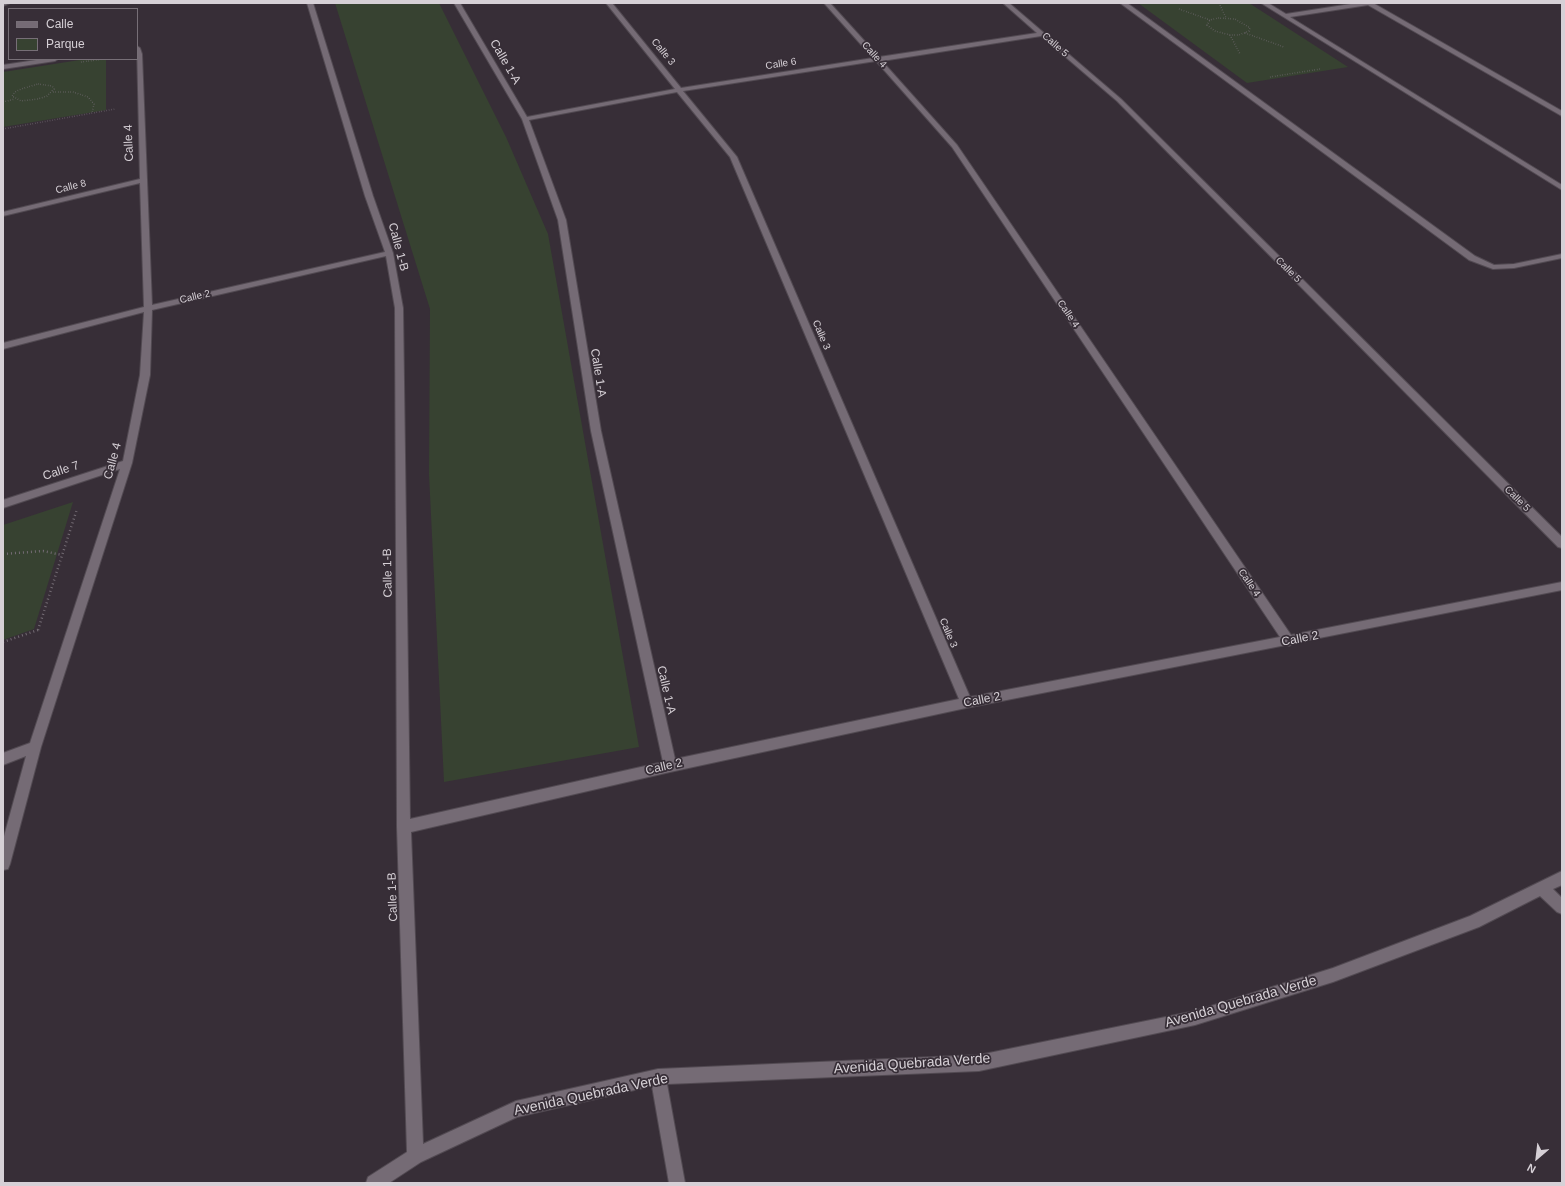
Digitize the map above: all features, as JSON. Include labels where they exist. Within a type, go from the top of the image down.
[{"type":"street","points":[[3,4],[7,3]]},
{"type":"street","name":"Calle 1-B","points":[[310,3],[369,196],[389,253],[399,308],[404,827],[415,1156]]},
{"type":"street","name":"Calle 1-A","points":[[457,3],[525,119],[562,220],[596,431],[670,766]]},
{"type":"street","name":"Calle 3","points":[[609,3],[733,157],[966,703]]},
{"type":"street","name":"Calle 4","points":[[828,3],[955,146],[1289,641]]},
{"type":"street","name":"Calle 5","points":[[1006,3],[1119,100],[1562,544]]},
{"type":"street","points":[[1123,3],[1472,258],[1493,266],[1514,266],[1562,256]]},
{"type":"street","points":[[1264,3],[1562,188]]},
{"type":"street","points":[[1284,16],[1369,3],[1562,114]]},
{"type":"street","name":"Calle 6","points":[[525,119],[679,90],[1042,34]]},
{"type":"street","name":"Calle 4","points":[[3,864],[35,747],[127,463],[145,375],[148,308],[138,51]]},
{"type":"street","points":[[3,67],[49,60]]},
{"type":"street","name":"Calle 8","points":[[3,214],[143,180]]},
{"type":"street","name":"Calle 2","points":[[3,346],[148,308],[389,253]]},
{"type":"street","name":"Calle 7","points":[[3,504],[127,463]]},
{"type":"street","name":"Calle 2","points":[[404,827],[670,766],[966,703],[1289,641],[1562,586]]},
{"type":"street","points":[[3,760],[35,747]]},
{"type":"street","name":"Avenida Quebrada Verde","points":[[374,1183],[415,1156],[516,1109],[658,1077],[978,1063],[1195,1018],[1333,975],[1474,922],[1543,889],[1562,878]]},
{"type":"street","points":[[1543,889],[1562,907]]},
{"type":"street","points":[[658,1077],[677,1183]]},
{"type":"path","points":[[1219,3],[1226,18]]},
{"type":"path","points":[[1176,8],[1210,20],[1226,18],[1242,22],[1250,28],[1249,31],[1239,35],[1222,34],[1207,25],[1210,20]]},
{"type":"path","points":[[15,99],[12,96],[15,92],[29,86],[46,84],[52,86],[54,89],[52,92]]},
{"type":"path","points":[[3,102],[15,99],[21,101],[38,99],[52,92],[73,92],[88,96],[94,104],[92,113]]},
{"type":"path","points":[[3,129],[141,105]]},
{"type":"path","points":[[38,630],[85,477]]},
{"type":"path","points":[[3,554],[43,551],[62,555]]},
{"type":"green space","points":[[335,3],[439,3],[506,137],[548,234],[639,747],[444,782],[429,474],[430,309]]},
{"type":"green space","points":[[1138,3],[1249,3],[1348,67],[1247,83]]},
{"type":"green space","points":[[80,60],[106,60],[106,110],[3,127],[3,72]]},
{"type":"green space","points":[[73,502],[34,629],[3,640],[3,525]]}]
